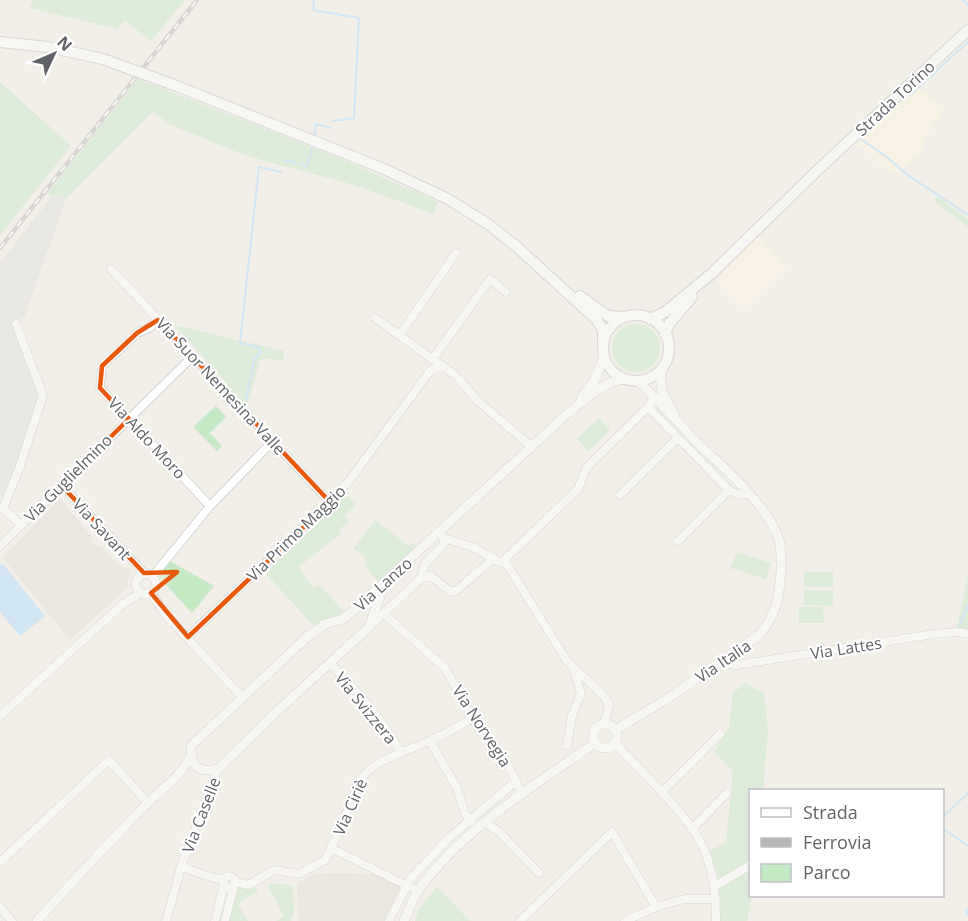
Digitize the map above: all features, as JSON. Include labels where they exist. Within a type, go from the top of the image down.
[{"type":"main road","name":"Strada Torino","points":[[711,274],[822,166],[968,30]]},
{"type":"main road","points":[[0,42],[48,46],[103,59],[174,85],[422,186],[488,224],[547,272],[608,316],[642,316],[656,322],[665,334],[668,354],[663,367],[652,376],[638,381],[625,379],[609,367],[604,356],[603,330],[597,320],[547,272]]},
{"type":"main road","points":[[650,319],[665,312],[711,274]]},
{"type":"main road","points":[[665,334],[670,323],[711,274]]},
{"type":"main road","points":[[603,342],[611,327],[625,317]]},
{"type":"street","points":[[399,336],[456,253]]},
{"type":"street","name":"Via Suor Nemesina Valle","points":[[111,269],[330,502]]},
{"type":"street","points":[[432,360],[490,279],[506,292]]},
{"type":"street","points":[[375,318],[460,379],[478,402],[532,447]]},
{"type":"street","name":"Via Aldo Moro","points":[[158,320],[149,328],[136,333],[102,366],[99,388],[210,506]]},
{"type":"street","points":[[16,324],[43,395],[19,469],[1,508],[21,525]]},
{"type":"street","name":"Via Guglielmino","points":[[0,546],[193,356]]},
{"type":"street","name":"Via Lanzo","points":[[568,413],[596,379],[604,356]]},
{"type":"street","name":"Via Primo Maggio","points":[[188,637],[330,502],[349,481],[430,371],[441,366]]},
{"type":"street","name":"Via Italia","points":[[663,367],[660,381],[662,394],[683,428]]},
{"type":"street","name":"Via Lanzo","points":[[190,757],[191,746],[307,637],[325,624],[343,619],[441,536],[568,413],[613,380],[625,379]]},
{"type":"street","name":"Via Italia","points":[[615,730],[752,642],[764,630],[776,608],[782,565],[778,539],[773,526],[748,494],[638,381]]},
{"type":"street","points":[[441,536],[473,547],[499,562],[503,561],[578,489],[587,467],[654,399]]},
{"type":"street","points":[[648,407],[729,490],[739,495],[748,494]]},
{"type":"street","points":[[620,495],[678,438]]},
{"type":"street","points":[[153,576],[210,506],[273,441]]},
{"type":"street","name":"Via Savant","points":[[61,485],[144,573]]},
{"type":"street","points":[[678,541],[729,490]]},
{"type":"street","points":[[384,614],[421,578],[425,564],[444,544],[441,536]]},
{"type":"street","points":[[421,578],[431,576],[436,578],[451,592],[457,590],[494,558]]},
{"type":"street","points":[[503,561],[573,667],[604,696],[609,705],[604,724],[594,730],[592,737],[595,743],[605,749],[615,743],[617,737],[615,730],[604,724]]},
{"type":"street","points":[[138,590],[136,580],[144,573],[153,576]]},
{"type":"street","points":[[151,593],[156,585],[153,576]]},
{"type":"street","points":[[369,627],[389,579]]},
{"type":"street","points":[[138,590],[151,593],[165,614],[243,698]]},
{"type":"street","points":[[0,716],[138,590]]},
{"type":"street","points":[[354,610],[359,609],[368,613],[371,617],[369,627]]},
{"type":"street","name":"Via Lanzo","points":[[263,725],[384,614]]},
{"type":"street","name":"Via Norvegia","points":[[384,614],[445,668],[481,732],[497,748],[507,763],[522,794]]},
{"type":"street","name":"Via Lattes","points":[[725,660],[737,665],[934,634],[957,632],[968,634]]},
{"type":"street","name":"Via Svizzera","points":[[330,663],[382,723],[401,753]]},
{"type":"street","points":[[567,745],[572,717],[581,694],[573,667]]},
{"type":"street","name":"Via Ciriè","points":[[235,884],[248,885],[275,870],[300,874],[324,860],[361,778],[375,765],[430,741],[473,718]]},
{"type":"street","name":"Via Caselle","points":[[166,921],[181,867],[218,770],[263,725]]},
{"type":"street","points":[[661,793],[720,734]]},
{"type":"street","points":[[430,741],[457,788],[465,814],[470,819],[499,832],[539,873]]},
{"type":"street","points":[[404,921],[418,891],[436,869],[482,825],[595,743]]},
{"type":"street","points":[[615,743],[661,793],[702,844],[714,887],[716,921]]},
{"type":"street","points":[[37,921],[88,864],[181,772],[190,757],[199,768],[207,771],[218,770]]},
{"type":"street","points":[[0,862],[109,760],[148,803]]},
{"type":"street","points":[[181,772],[199,768]]},
{"type":"street","points":[[389,921],[407,884],[448,838],[516,781]]},
{"type":"street","points":[[692,829],[726,794]]},
{"type":"street","points":[[520,921],[612,832],[656,907]]},
{"type":"street","points":[[331,848],[418,891]]},
{"type":"street","points":[[714,887],[749,866]]},
{"type":"street","points":[[181,867],[224,882]]},
{"type":"street","points":[[215,921],[224,882],[231,876],[235,884],[225,921]]},
{"type":"street","points":[[625,921],[656,907],[684,899],[716,899]]},
{"type":"street","points":[[0,908],[12,921]]},
{"type":"highlighted area","points":[[158,320],[330,502],[188,637],[151,593],[177,572],[144,573],[61,485],[129,419],[100,388],[102,366],[137,333]]},
{"type":"shaded area","points":[[918,87],[945,110],[926,137],[923,151],[896,175],[857,145]]},
{"type":"shaded area","points":[[59,194],[66,199],[24,318],[14,321],[40,396],[9,490],[3,497],[0,496],[0,263],[52,196]]},
{"type":"shaded area","points":[[758,236],[788,266],[745,308],[716,280]]},
{"type":"shaded area","points":[[60,499],[92,536],[92,542],[101,546],[124,570],[128,567],[131,570],[127,582],[128,587],[70,640],[2,557]]},
{"type":"shaded area","points":[[313,874],[373,874],[398,883],[401,888],[384,921],[298,921],[297,884]]},
{"type":"green space","points":[[33,0],[185,0],[151,41],[125,21],[117,29],[30,8]]},
{"type":"green space","points":[[138,79],[339,158],[438,202],[434,214],[354,185],[244,155],[169,124],[153,112],[66,199],[59,194],[52,196],[47,194]]},
{"type":"green space","points":[[0,82],[71,146],[0,235]]},
{"type":"green space","points":[[937,196],[968,219],[968,227],[934,201]]},
{"type":"green space","points":[[636,324],[653,331],[660,348],[653,365],[636,372],[619,365],[612,348],[619,331]]},
{"type":"green space","points":[[174,325],[284,351],[283,361],[267,358],[260,360],[247,406]]},
{"type":"green space","points":[[216,406],[226,417],[210,433],[222,446],[217,451],[193,427]]},
{"type":"green space","points":[[599,418],[610,430],[589,451],[577,439]]},
{"type":"green space","points":[[346,495],[356,504],[345,516],[349,522],[338,530],[341,534],[298,567],[313,588],[320,585],[344,612],[315,627],[265,573]]},
{"type":"green space","points":[[376,520],[408,546],[414,543],[417,547],[378,582],[367,568],[364,556],[353,549]]},
{"type":"green space","points":[[737,552],[771,563],[766,579],[731,568]]},
{"type":"green space","points":[[170,561],[214,586],[192,613],[158,576]]},
{"type":"green space","points":[[804,572],[833,572],[833,587],[804,587]]},
{"type":"green space","points":[[968,575],[968,630],[957,628]]},
{"type":"green space","points":[[804,590],[833,591],[833,606],[804,605]]},
{"type":"green space","points":[[799,607],[823,607],[824,623],[799,623]]},
{"type":"green space","points":[[745,683],[764,693],[768,731],[763,789],[749,789],[749,897],[752,897],[747,921],[720,921],[718,877],[710,851],[726,842],[733,771],[714,751],[729,728],[733,693]]},
{"type":"green space","points":[[274,883],[293,886],[294,912],[291,921],[276,921],[284,916],[268,886]]},
{"type":"green space","points":[[254,886],[258,892],[242,900],[239,906],[248,921],[228,921],[239,888]]},
{"type":"green space","points":[[437,886],[470,921],[415,921],[418,911]]},
{"type":"water","points":[[3,564],[45,616],[20,636],[0,612],[0,566]]},
{"type":"waterway","points":[[314,0],[313,10],[359,18],[354,118],[333,121]]},
{"type":"waterway","points":[[963,0],[968,5]]},
{"type":"waterway","points":[[910,95],[968,42]]},
{"type":"waterway","points":[[314,135],[316,124],[330,128]]},
{"type":"waterway","points":[[862,140],[909,176],[968,215]]},
{"type":"waterway","points":[[299,164],[307,166],[312,147]]},
{"type":"waterway","points":[[284,160],[295,163]]},
{"type":"waterway","points":[[246,399],[254,361],[261,350],[258,347],[240,343],[259,167],[281,172]]},
{"type":"waterway","points":[[960,625],[968,605]]},
{"type":"waterway","points":[[944,816],[968,793]]},
{"type":"waterway","points":[[944,829],[968,846]]},
{"type":"waterway","points":[[968,909],[966,911],[968,916]]},
{"type":"railway","points":[[0,248],[197,0]]}]
